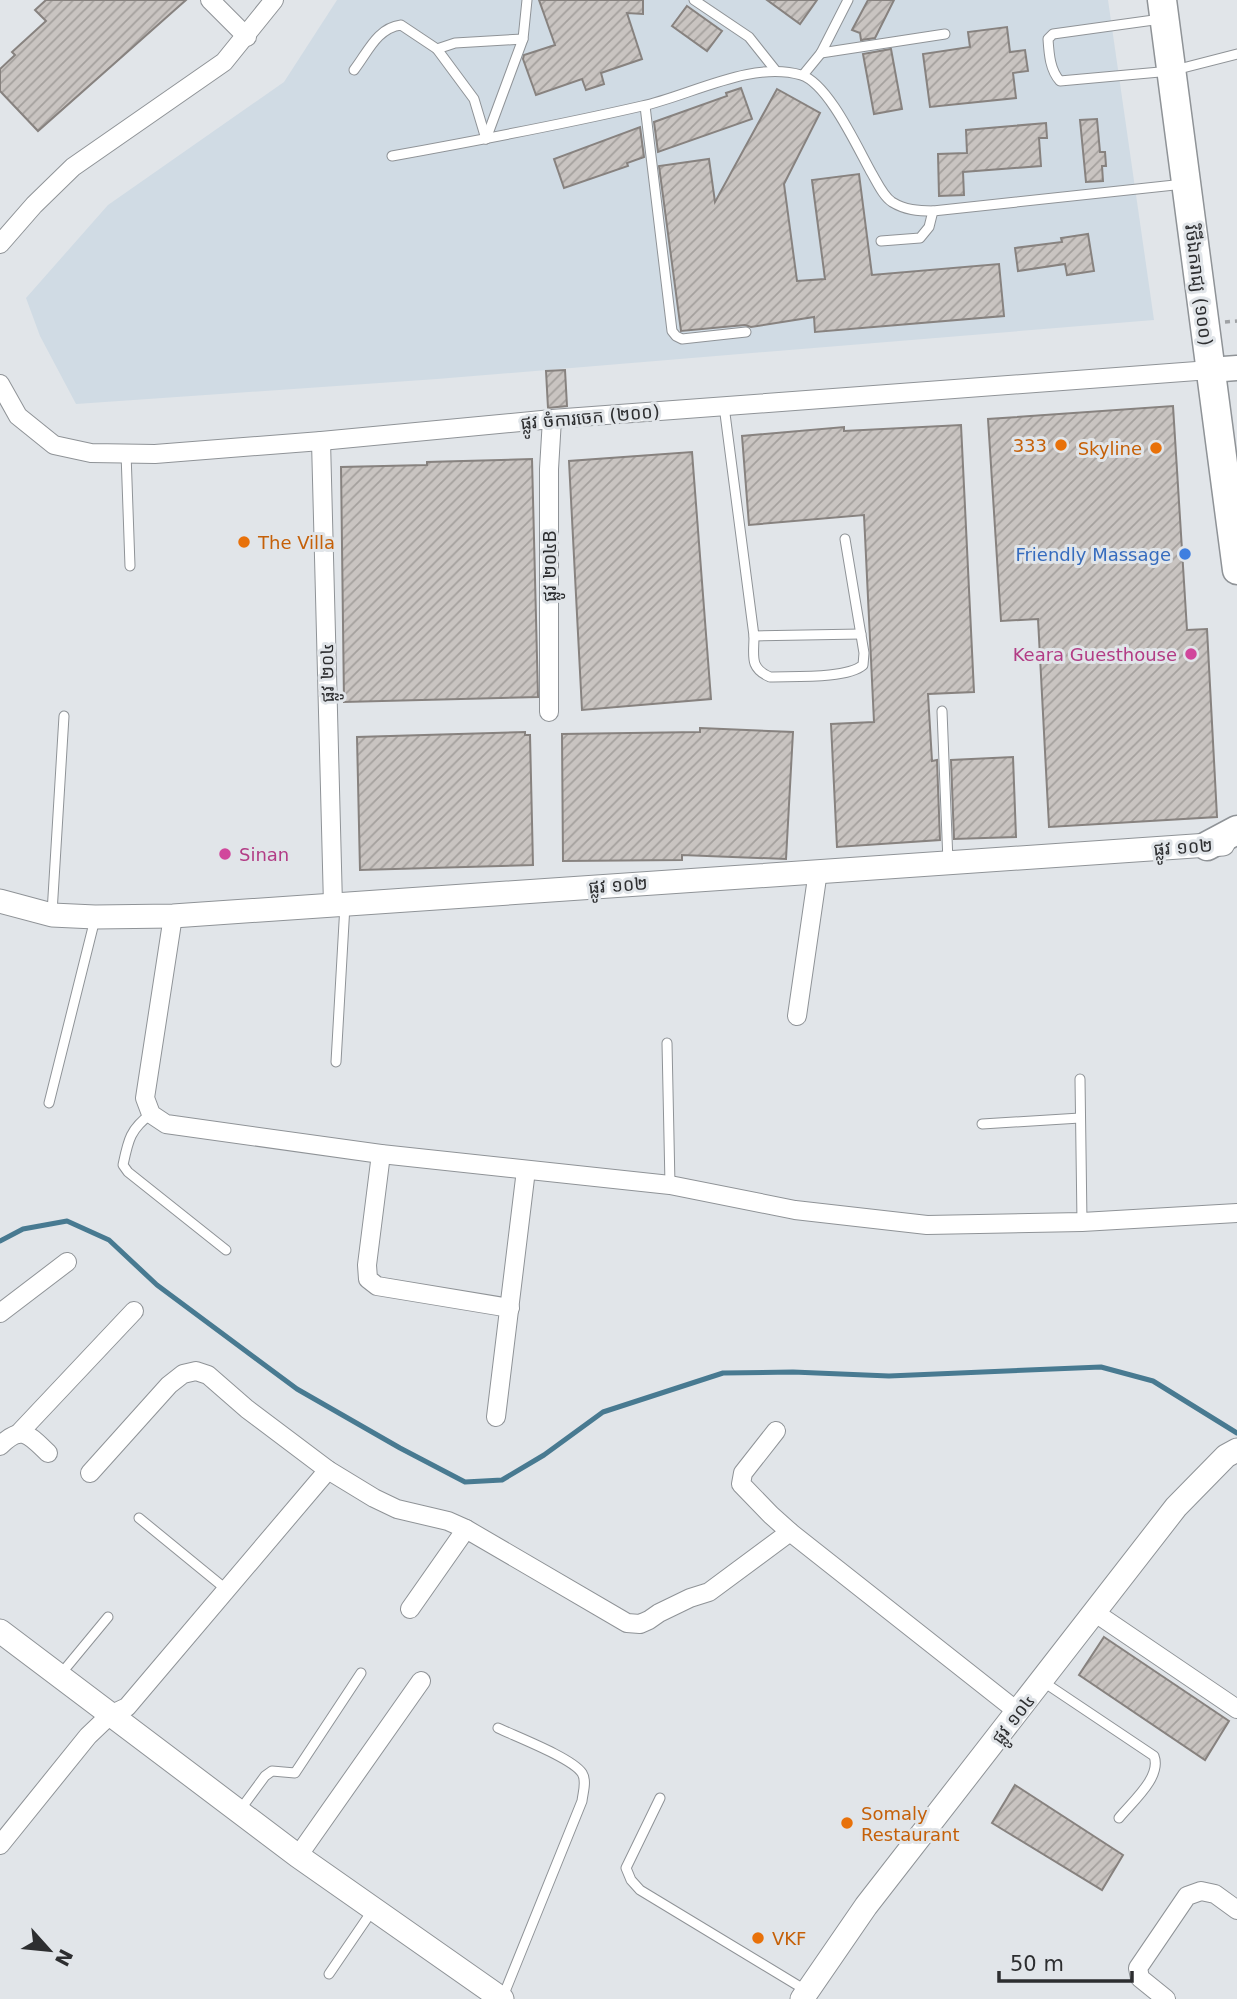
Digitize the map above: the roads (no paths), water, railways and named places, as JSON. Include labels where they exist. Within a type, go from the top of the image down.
[{"type":"main road","name":"វិថីឯករាជ្យ (១០០)","points":[[1163,9],[1186,184],[1224,369],[1237,570]]},
{"type":"main road","points":[[1207,846],[1237,830]]},
{"type":"street","points":[[210,0],[247,37]]},
{"type":"street","points":[[0,242],[73,167],[224,62],[247,37],[274,0]]},
{"type":"street","name":"ផ្លូវ ចំការចេក (២០០)","points":[[0,384],[9,415],[54,445],[91,453],[155,454],[552,419],[1224,369]]},
{"type":"street","name":"ផ្លូវ ២០៤B","points":[[550,712],[549,470],[552,419]]},
{"type":"street","name":"ផ្លូវ ២០៤","points":[[321,441],[339,904]]},
{"type":"street","name":"ផ្លូវ ១០២","points":[[0,901],[52,915],[173,916],[1237,842]]},
{"type":"street","points":[[797,1016],[818,872]]},
{"type":"street","points":[[173,916],[145,1098],[151,1114],[166,1124],[381,1154],[670,1185],[795,1210],[927,1225],[1082,1222],[1237,1213]]},
{"type":"street","points":[[381,1154],[367,1265],[368,1279],[377,1286],[510,1308]]},
{"type":"street","points":[[496,1417],[526,1170]]},
{"type":"street","points":[[0,1312],[67,1262]]},
{"type":"street","points":[[19,1433],[134,1311]]},
{"type":"street","points":[[90,1473],[169,1385],[183,1374],[196,1371],[208,1375],[247,1409],[328,1470],[397,1509],[448,1521],[466,1529],[626,1623],[640,1624],[690,1598],[709,1592],[790,1532]]},
{"type":"street","points":[[776,1431],[743,1474],[741,1484],[790,1532],[1018,1712]]},
{"type":"street","points":[[0,1446],[10,1435],[19,1433],[29,1435],[48,1453]]},
{"type":"street","name":"ផ្លូវ ១០៤","points":[[804,1995],[866,1906],[1176,1507],[1226,1456],[1237,1450]]},
{"type":"street","points":[[0,1845],[88,1736],[110,1715],[127,1707],[328,1470]]},
{"type":"street","points":[[410,1609],[466,1529]]},
{"type":"street","points":[[1094,1612],[1237,1709]]},
{"type":"street","points":[[0,1631],[298,1856],[502,1999]]},
{"type":"street","points":[[298,1856],[421,1681]]},
{"type":"street","points":[[1166,1999],[1140,1978],[1138,1968],[1187,1896],[1201,1891],[1215,1894],[1237,1910]]},
{"type":"lane","points":[[486,139],[523,39],[527,0]]},
{"type":"lane","points":[[694,0],[749,37],[776,71]]},
{"type":"lane","points":[[803,75],[821,53],[848,0]]},
{"type":"lane","points":[[1163,9],[1053,34],[1048,39],[1049,56],[1055,75],[1060,81],[1171,71],[1237,54]]},
{"type":"lane","points":[[354,70],[379,35],[388,27],[401,25],[437,49],[474,99],[486,139]]},
{"type":"lane","points":[[821,53],[945,34]]},
{"type":"lane","points":[[437,49],[455,43],[523,39]]},
{"type":"lane","points":[[392,156],[645,106],[744,75],[776,71],[803,75],[819,87],[890,201],[911,211],[933,211],[1186,184]]},
{"type":"lane","points":[[645,106],[672,331],[682,339],[746,332]]},
{"type":"lane","points":[[881,242],[920,238],[929,228],[933,211]]},
{"type":"lane","points":[[724,407],[754,636],[753,663],[760,672],[769,677],[856,671],[863,665],[864,653],[845,539]]},
{"type":"lane","points":[[126,453],[130,566]]},
{"type":"lane","points":[[754,636],[861,634]]},
{"type":"lane","points":[[942,711],[948,862]]},
{"type":"lane","points":[[52,915],[64,716]]},
{"type":"lane","points":[[336,1062],[339,904]]},
{"type":"lane","points":[[49,1103],[95,917]]},
{"type":"lane","points":[[667,1043],[670,1185]]},
{"type":"lane","points":[[1080,1079],[1082,1222]]},
{"type":"lane","points":[[151,1114],[137,1124],[127,1141],[123,1166],[226,1250]]},
{"type":"lane","points":[[982,1124],[1080,1118]]},
{"type":"lane","points":[[139,1518],[228,1590]]},
{"type":"lane","points":[[60,1676],[107,1616]]},
{"type":"lane","points":[[239,1811],[265,1776],[272,1771],[295,1773],[362,1673]]},
{"type":"lane","points":[[1042,1681],[1154,1756],[1157,1765],[1154,1774],[1119,1818]]},
{"type":"lane","points":[[498,1728],[569,1762],[582,1774],[584,1784],[582,1801],[502,1999]]},
{"type":"lane","points":[[660,1798],[626,1868],[631,1880],[640,1891],[804,1995]]},
{"type":"lane","points":[[329,1974],[373,1910]]},
{"type":"waterway","points":[[0,1241],[23,1229],[67,1221],[109,1240],[157,1285],[297,1389],[465,1482],[502,1480],[544,1455],[603,1412],[723,1373],[793,1372],[889,1376],[1101,1367],[1153,1381],[1237,1433]]},
{"type":"place","name":"333","points":[[1061,445]]},
{"type":"place","name":"Skyline","points":[[1156,448]]},
{"type":"place","name":"The Villa","points":[[244,542]]},
{"type":"place","name":"Friendly Massage","points":[[1185,554]]},
{"type":"place","name":"Keara Guesthouse","points":[[1191,654]]},
{"type":"place","name":"Sinan","points":[[225,854]]},
{"type":"place","name":"Somaly Restaurant","points":[[847,1823]]},
{"type":"place","name":"VKF","points":[[758,1938]]}]
